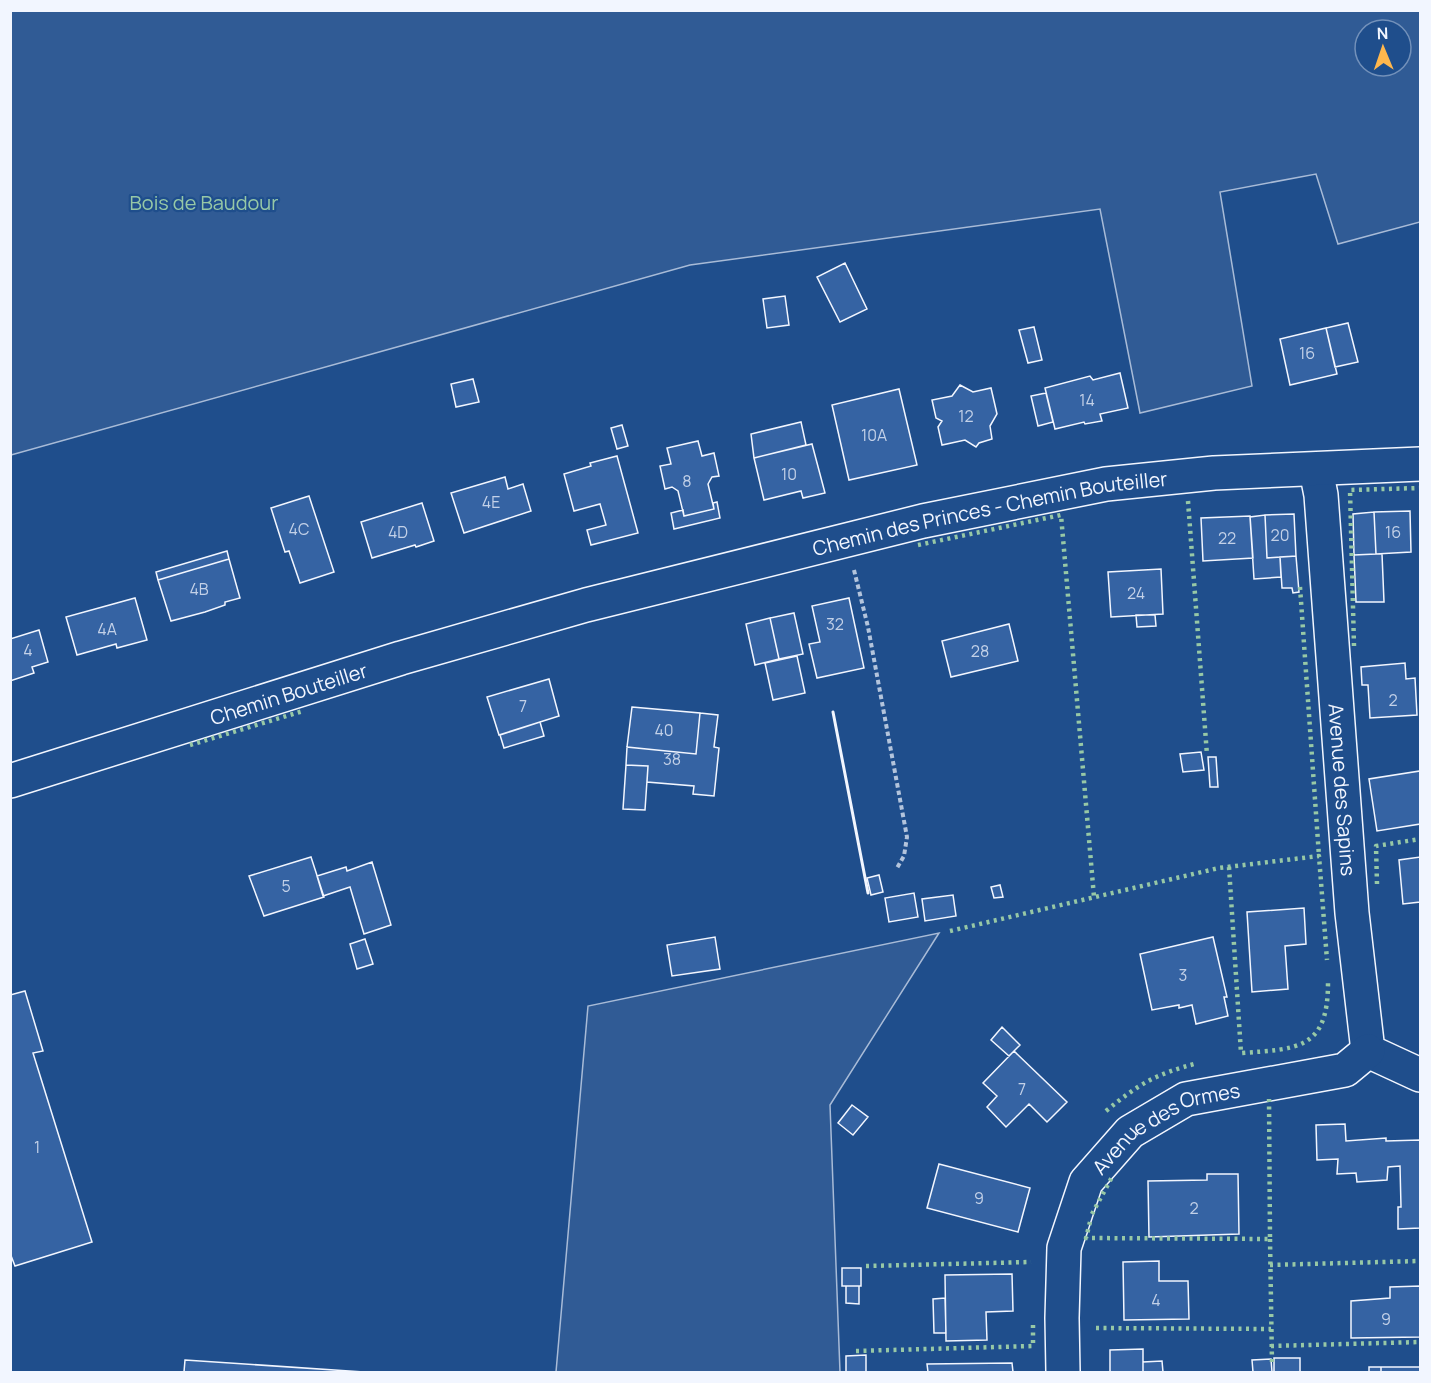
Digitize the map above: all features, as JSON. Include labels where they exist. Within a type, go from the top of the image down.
[{"type":"street","name":"Chemin des Princes - Chemin Bouteiller","points":[[568,610],[934,519],[1106,484],[1214,473],[1420,464]]},
{"type":"street","name":"Avenue des Sapins","points":[[1316,470],[1321,495],[1352,913],[1368,1051]]},
{"type":"street","name":"Chemin Bouteiller","points":[[10,781],[401,658],[568,610]]},
{"type":"street","points":[[1368,1051],[1420,1074]]},
{"type":"street","name":"Avenue des Ormes","points":[[1063,1372],[1064,1248],[1086,1182],[1130,1132],[1186,1099],[1345,1070],[1368,1051]]},
{"type":"path","points":[[847,540],[868,627],[907,837],[904,856],[897,868]]},
{"type":"green space","name":"Bois de Baudour","points":[[11,10],[1420,11],[1420,222],[1338,244],[1316,174],[1220,192],[1252,386],[1140,413],[1100,209],[690,265],[11,455]]},
{"type":"green space","points":[[939,933],[830,1105],[840,1372],[556,1372],[588,1006]]},
{"type":"building","points":[[845,263],[867,309],[840,322],[817,277]]},
{"type":"building","points":[[785,296],[789,325],[767,328],[763,299]]},
{"type":"building","points":[[1348,323],[1358,362],[1335,367],[1326,328]]},
{"type":"building","points":[[1034,327],[1042,360],[1028,363],[1019,330]]},
{"type":"building","points":[[1326,328],[1337,374],[1290,385],[1280,339]]},
{"type":"building","points":[[1120,373],[1128,408],[1100,414],[1102,421],[1085,424],[1084,422],[1055,429],[1045,388],[1090,376],[1093,380]]},
{"type":"building","points":[[473,379],[479,402],[456,407],[451,384]]},
{"type":"building","points":[[960,385],[973,392],[991,388],[997,414],[990,426],[992,439],[979,443],[976,447],[965,440],[942,445],[938,427],[942,421],[936,418],[932,400],[952,396]]},
{"type":"building","points":[[899,389],[917,465],[849,480],[832,405]]},
{"type":"building","points":[[1046,393],[1053,422],[1038,426],[1031,396]]},
{"type":"building","points":[[801,422],[806,445],[754,458],[751,434]]},
{"type":"building","points":[[622,425],[628,446],[617,449],[611,428]]},
{"type":"building","points":[[698,441],[702,456],[714,453],[719,476],[712,477],[708,484],[714,509],[684,516],[678,491],[672,487],[665,489],[660,466],[671,464],[667,448]]},
{"type":"building","points":[[812,444],[825,493],[803,498],[801,491],[764,500],[754,458]]},
{"type":"building","points":[[617,456],[638,533],[591,545],[587,530],[606,525],[600,504],[574,511],[564,474],[591,466],[590,463]]},
{"type":"building","points":[[505,477],[508,489],[523,484],[531,511],[464,533],[451,493]]},
{"type":"building","points":[[309,496],[334,572],[300,583],[289,551],[285,552],[271,508]]},
{"type":"building","points":[[717,502],[720,518],[674,529],[671,513],[683,510],[684,516],[714,509],[713,503]]},
{"type":"building","points":[[422,503],[434,541],[372,558],[361,522]]},
{"type":"building","points":[[1410,511],[1411,552],[1376,554],[1374,512]]},
{"type":"building","points":[[1374,512],[1376,554],[1354,555],[1353,514]]},
{"type":"building","points":[[1294,514],[1296,556],[1267,558],[1265,515]]},
{"type":"building","points":[[1265,515],[1267,558],[1280,557],[1281,577],[1254,579],[1250,517]]},
{"type":"building","points":[[1250,516],[1253,558],[1203,561],[1201,518]]},
{"type":"building","points":[[227,551],[229,559],[158,580],[156,572]]},
{"type":"building","points":[[1382,554],[1384,602],[1356,602],[1354,555]]},
{"type":"building","points":[[1296,556],[1299,592],[1293,593],[1292,588],[1282,588],[1280,557]]},
{"type":"building","points":[[229,559],[240,598],[225,602],[225,605],[205,612],[171,621],[158,580]]},
{"type":"building","points":[[1161,569],[1163,614],[1111,617],[1108,572]]},
{"type":"building","points":[[135,598],[147,640],[117,648],[116,644],[77,655],[66,617]]},
{"type":"building","points":[[849,598],[864,668],[817,678],[809,644],[820,642],[812,606]]},
{"type":"building","points":[[794,613],[803,654],[779,659],[770,618]]},
{"type":"building","points":[[1136,615],[1155,615],[1156,626],[1137,627]]},
{"type":"building","points":[[770,618],[779,659],[755,665],[746,624]]},
{"type":"building","points":[[1009,624],[1018,661],[951,677],[942,641]]},
{"type":"building","points":[[39,630],[48,662],[32,667],[34,673],[10,681],[10,639]]},
{"type":"building","points":[[797,656],[805,693],[773,700],[765,663]]},
{"type":"building","points":[[1405,663],[1406,679],[1415,678],[1417,715],[1370,718],[1368,685],[1362,685],[1361,667]]},
{"type":"building","points":[[549,679],[559,716],[499,735],[487,697]]},
{"type":"building","points":[[632,707],[700,713],[696,754],[627,747]]},
{"type":"building","points":[[700,713],[718,715],[714,747],[719,748],[714,796],[693,794],[694,786],[647,782],[648,766],[626,765],[627,747],[696,754]]},
{"type":"building","points":[[540,722],[544,736],[504,748],[500,735]]},
{"type":"building","points":[[1201,752],[1204,770],[1183,772],[1180,754]]},
{"type":"building","points":[[1208,757],[1216,757],[1218,787],[1210,787]]},
{"type":"building","points":[[626,765],[648,766],[645,810],[623,809]]},
{"type":"building","points":[[1420,771],[1420,824],[1377,831],[1369,779]]},
{"type":"building","points":[[311,857],[324,897],[264,916],[249,876]]},
{"type":"building","points":[[1420,857],[1420,902],[1403,904],[1399,860]]},
{"type":"building","points":[[372,862],[391,925],[364,934],[350,887],[323,896],[317,876],[346,867],[347,871]]},
{"type":"building","points":[[879,875],[883,892],[871,895],[867,878]]},
{"type":"building","points":[[1000,885],[1003,897],[994,898],[991,887]]},
{"type":"building","points":[[914,893],[918,917],[889,922],[885,898]]},
{"type":"building","points":[[953,895],[956,916],[925,921],[922,899]]},
{"type":"building","points":[[1304,908],[1306,944],[1285,946],[1288,989],[1252,992],[1247,912]]},
{"type":"building","points":[[715,937],[720,969],[672,976],[667,945]]},
{"type":"building","points":[[1213,937],[1227,997],[1224,997],[1228,1016],[1196,1024],[1192,1005],[1152,1010],[1140,954]]},
{"type":"building","points":[[365,939],[373,964],[357,969],[350,944]]},
{"type":"building","points":[[25,991],[43,1051],[33,1053],[92,1242],[15,1266],[10,1253],[10,995]]},
{"type":"building","points":[[1002,1027],[1020,1045],[1009,1056],[991,1040]]},
{"type":"building","points":[[1014,1051],[1067,1102],[1047,1122],[1029,1104],[1006,1127],[987,1107],[997,1096],[983,1083]]},
{"type":"building","points":[[852,1105],[868,1117],[853,1135],[838,1123]]},
{"type":"building","points":[[1345,1124],[1346,1141],[1386,1138],[1386,1141],[1420,1140],[1420,1228],[1398,1229],[1398,1207],[1401,1207],[1400,1166],[1388,1167],[1387,1180],[1357,1182],[1356,1173],[1337,1174],[1338,1159],[1317,1160],[1316,1125]]},
{"type":"building","points":[[939,1164],[1030,1188],[1018,1232],[927,1208]]},
{"type":"building","points":[[1207,1174],[1238,1174],[1239,1234],[1149,1237],[1148,1181],[1207,1180]]},
{"type":"building","points":[[1159,1261],[1159,1281],[1188,1281],[1189,1319],[1124,1320],[1123,1262]]},
{"type":"building","points":[[842,1268],[861,1268],[861,1286],[842,1286]]},
{"type":"building","points":[[1012,1274],[1013,1311],[986,1312],[987,1340],[946,1341],[945,1275]]},
{"type":"building","points":[[846,1286],[859,1286],[859,1304],[846,1303]]},
{"type":"building","points":[[1420,1286],[1420,1337],[1351,1338],[1351,1301],[1390,1298],[1390,1287]]},
{"type":"building","points":[[945,1298],[946,1333],[934,1333],[933,1299]]},
{"type":"building","points":[[1143,1349],[1143,1372],[1110,1372],[1110,1350]]},
{"type":"building","points":[[866,1355],[866,1372],[846,1372],[846,1356]]},
{"type":"building","points":[[1274,1358],[1300,1358],[1300,1372],[1274,1372]]},
{"type":"building","points":[[1271,1359],[1272,1372],[1253,1372],[1252,1360]]},
{"type":"building","points":[[185,1360],[364,1372],[184,1372]]},
{"type":"building","points":[[1162,1361],[1163,1372],[1143,1372],[1143,1362]]},
{"type":"building","points":[[1012,1363],[1013,1372],[928,1372],[927,1364]]},
{"type":"building","points":[[1369,1367],[1381,1367],[1381,1372],[1369,1372]]},
{"type":"building","points":[[1381,1367],[1420,1367],[1420,1372],[1381,1372]]},
{"type":"hedge","points":[[1354,646],[1350,490],[1420,488]]},
{"type":"hedge","points":[[1188,501],[1207,755]]},
{"type":"hedge","points":[[918,545],[1061,515],[1094,897]]},
{"type":"hedge","points":[[1300,587],[1319,856]]},
{"type":"hedge","points":[[190,745],[303,711]]},
{"type":"hedge","points":[[1377,884],[1376,846],[1420,839]]},
{"type":"hedge","points":[[950,931],[1219,868],[1319,856],[1327,960]]},
{"type":"hedge","points":[[1229,867],[1241,1053],[1278,1050],[1306,1042],[1315,1034],[1322,1022],[1327,1005],[1328,983]]},
{"type":"hedge","points":[[1106,1111],[1149,1081],[1171,1071],[1198,1063]]},
{"type":"hedge","points":[[1090,1222],[1086,1238],[1270,1239],[1269,1096]]},
{"type":"hedge","points":[[1092,1214],[1112,1177]]},
{"type":"hedge","points":[[1270,1239],[1272,1364]]},
{"type":"hedge","points":[[1270,1265],[1420,1261]]},
{"type":"hedge","points":[[866,1266],[1031,1262]]},
{"type":"hedge","points":[[856,1351],[1033,1346],[1033,1321]]},
{"type":"hedge","points":[[1096,1328],[1271,1329]]},
{"type":"hedge","points":[[1271,1346],[1420,1342]]},
{"type":"wall","points":[[833,712],[868,893]]}]
